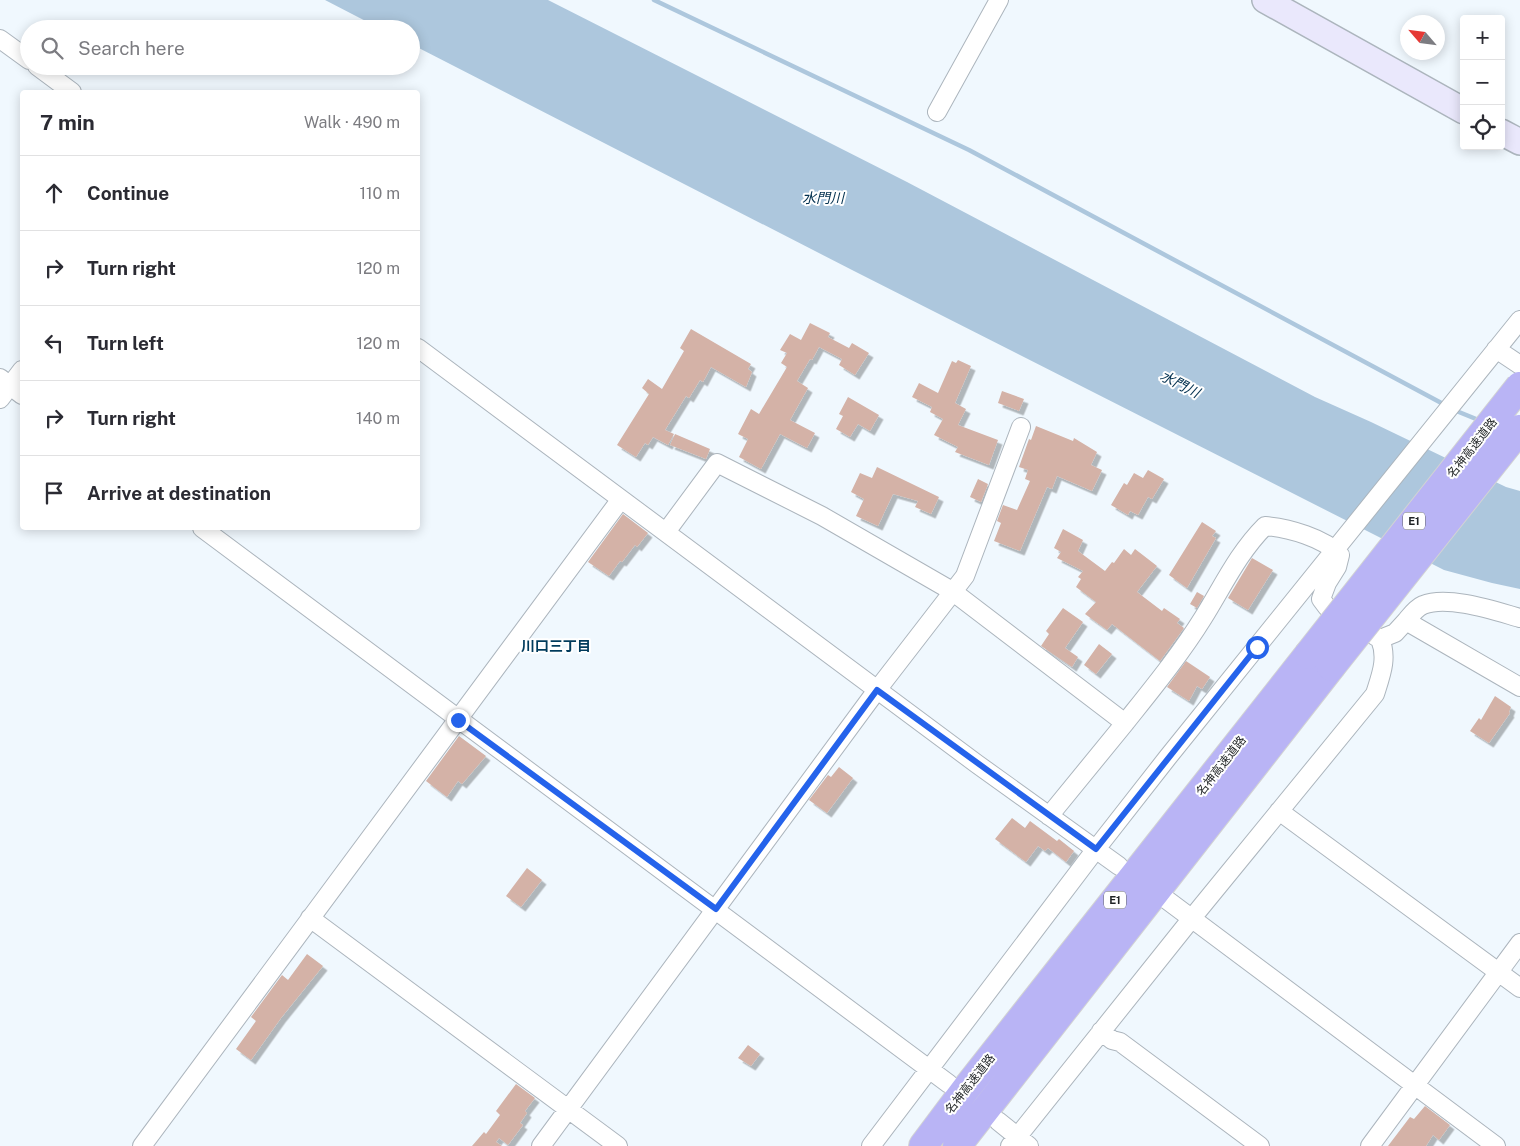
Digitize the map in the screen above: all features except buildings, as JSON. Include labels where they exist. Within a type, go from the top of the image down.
[{"type":"highway","name":"名神高速道路","points":[[957,1146],[1319,661],[1520,386]]},
{"type":"highway","name":"名神高速道路","points":[[923,1146],[965,1090],[1319,661],[1520,428]]},
{"type":"street","points":[[937,112],[999,0]]},
{"type":"street","points":[[1265,0],[1460,109]]},
{"type":"street","points":[[0,39],[20,53]]},
{"type":"street","points":[[49,75],[69,90]]},
{"type":"street","points":[[1505,134],[1520,142]]},
{"type":"street","points":[[872,1146],[1096,849],[1168,757],[1520,320]]},
{"type":"street","points":[[420,349],[877,690],[1119,866]]},
{"type":"street","points":[[1496,349],[1520,365]]},
{"type":"street","points":[[8,390],[20,373]]},
{"type":"street","points":[[541,1146],[877,690],[965,576],[1021,427]]},
{"type":"street","points":[[666,532],[717,463],[822,516],[952,591],[1125,723]]},
{"type":"street","points":[[142,1146],[621,499]]},
{"type":"street","points":[[998,1121],[1018,1143],[1101,1031],[1375,694],[1384,668],[1384,649],[1380,639],[1326,607],[1321,598],[1327,583],[1337,567],[1340,555],[1325,543],[1283,527],[1265,526],[1254,537],[1230,571],[1203,618],[1162,675],[1049,816]]},
{"type":"street","points":[[205,530],[949,1084]]},
{"type":"street","points":[[1380,639],[1395,633],[1412,613],[1423,605],[1442,602],[1483,608],[1520,618]]},
{"type":"street","points":[[1406,621],[1520,687]]},
{"type":"street","points":[[1279,811],[1520,988]]},
{"type":"street","points":[[1167,900],[1496,1146]]},
{"type":"street","points":[[310,918],[618,1146]]},
{"type":"street","points":[[1370,1146],[1520,943]]},
{"type":"street","points":[[1101,1031],[1112,1040],[1120,1042],[1260,1146]]},
{"type":"water","name":"水門川","points":[[325,0],[548,0],[907,182],[1315,397],[1506,487],[1520,491],[1520,589],[1444,570],[420,49],[420,20],[364,20]]},
{"type":"waterway","points":[[654,0],[969,150],[1447,406]]},
{"type":"waterway","points":[[1454,410],[1481,421]]},
{"type":"district","name":"川口三丁目","points":[[556,646]]},
{"type":"route","points":[[458,720],[716,909],[877,690],[1096,849],[1257,647]]}]
